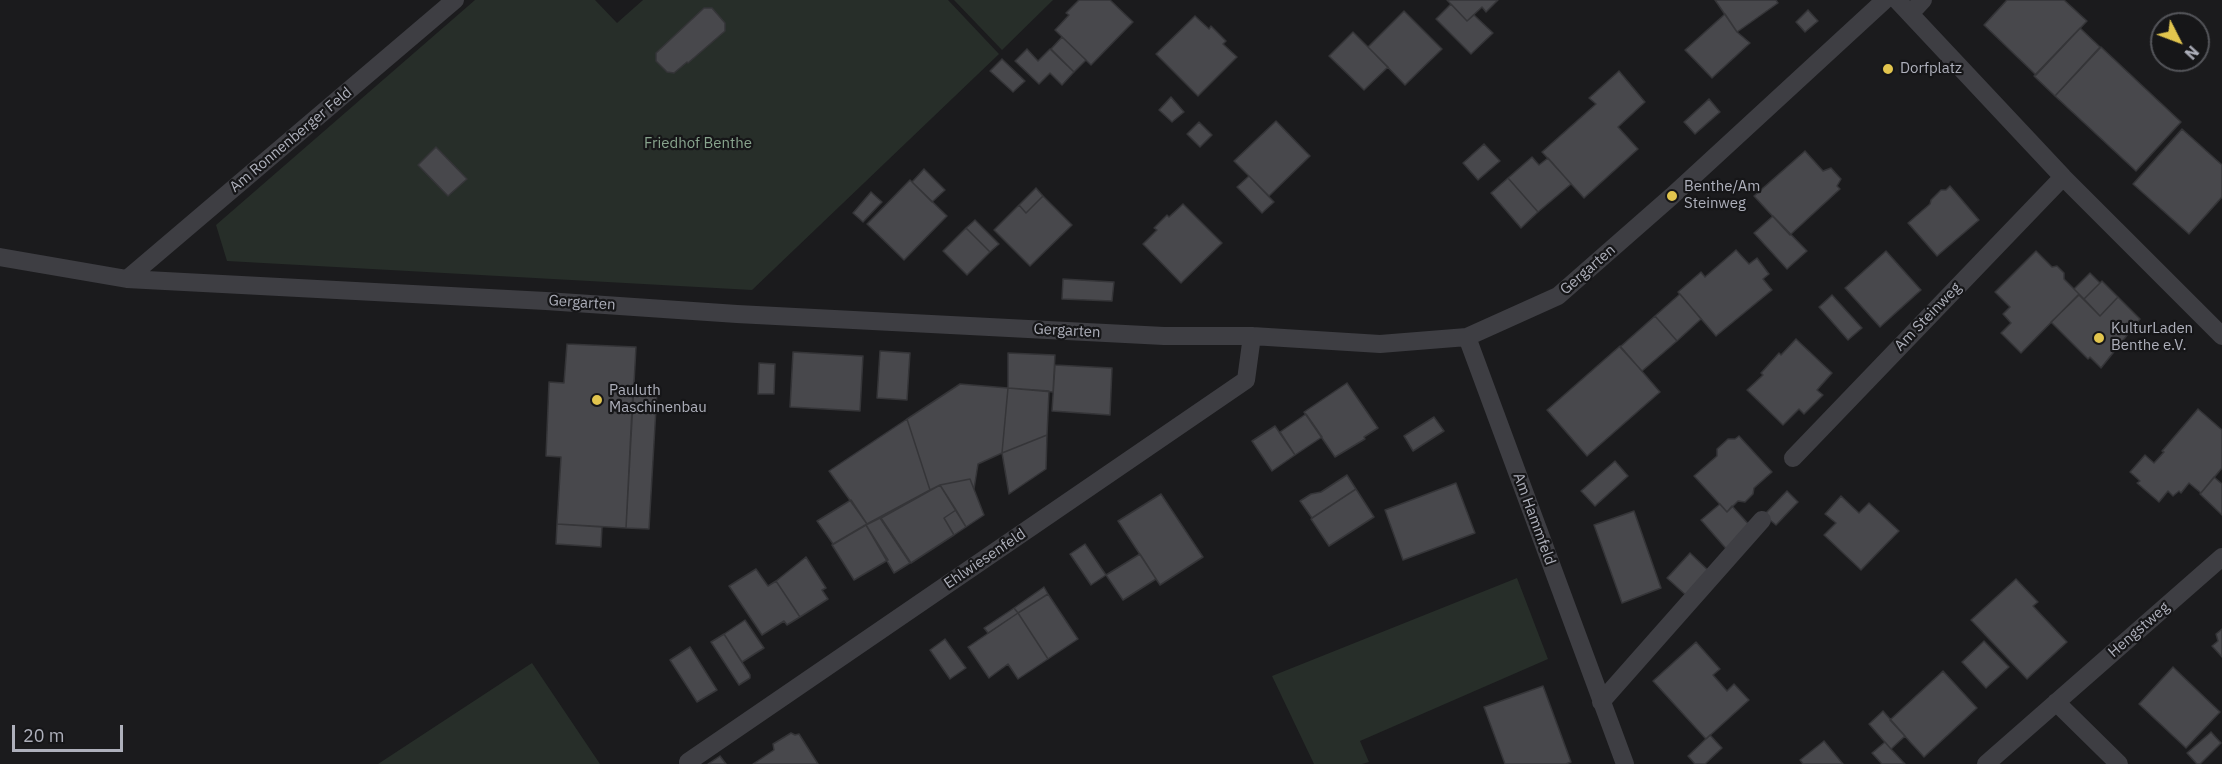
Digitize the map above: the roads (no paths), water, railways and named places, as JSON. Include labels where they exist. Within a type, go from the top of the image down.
[{"type":"street","name":"Am Ronnenberger Feld","points":[[127,279],[455,0]]},
{"type":"street","name":"Gergarten","points":[[0,257],[127,279],[749,314],[1164,336],[1252,336],[1380,344],[1467,337],[1558,296],[1689,181],[1886,0]]},
{"type":"street","points":[[1923,0],[1904,7],[2063,177],[2222,336]]},
{"type":"street","name":"Am Steinweg","points":[[1793,458],[2063,177]]},
{"type":"street","name":"Ehlwiesenfeld","points":[[688,762],[1246,380],[1252,336]]},
{"type":"street","name":"Am Hammfeld","points":[[1467,337],[1625,764]]},
{"type":"street","points":[[1601,702],[1762,520]]},
{"type":"street","name":"Hengstweg","points":[[1986,764],[2222,557]]},
{"type":"street","points":[[2056,702],[2119,764]]},
{"type":"place","name":"Dorfplatz","points":[[1888,69]]},
{"type":"place","name":"Benthe/Am Steinweg","points":[[1672,196]]},
{"type":"place","name":"KulturLaden Benthe e.V.","points":[[2099,338]]},
{"type":"place","name":"Pauluth Maschinenbau","points":[[597,400]]},
{"type":"park label","name":"Friedhof Benthe","points":[[698,144]]}]
